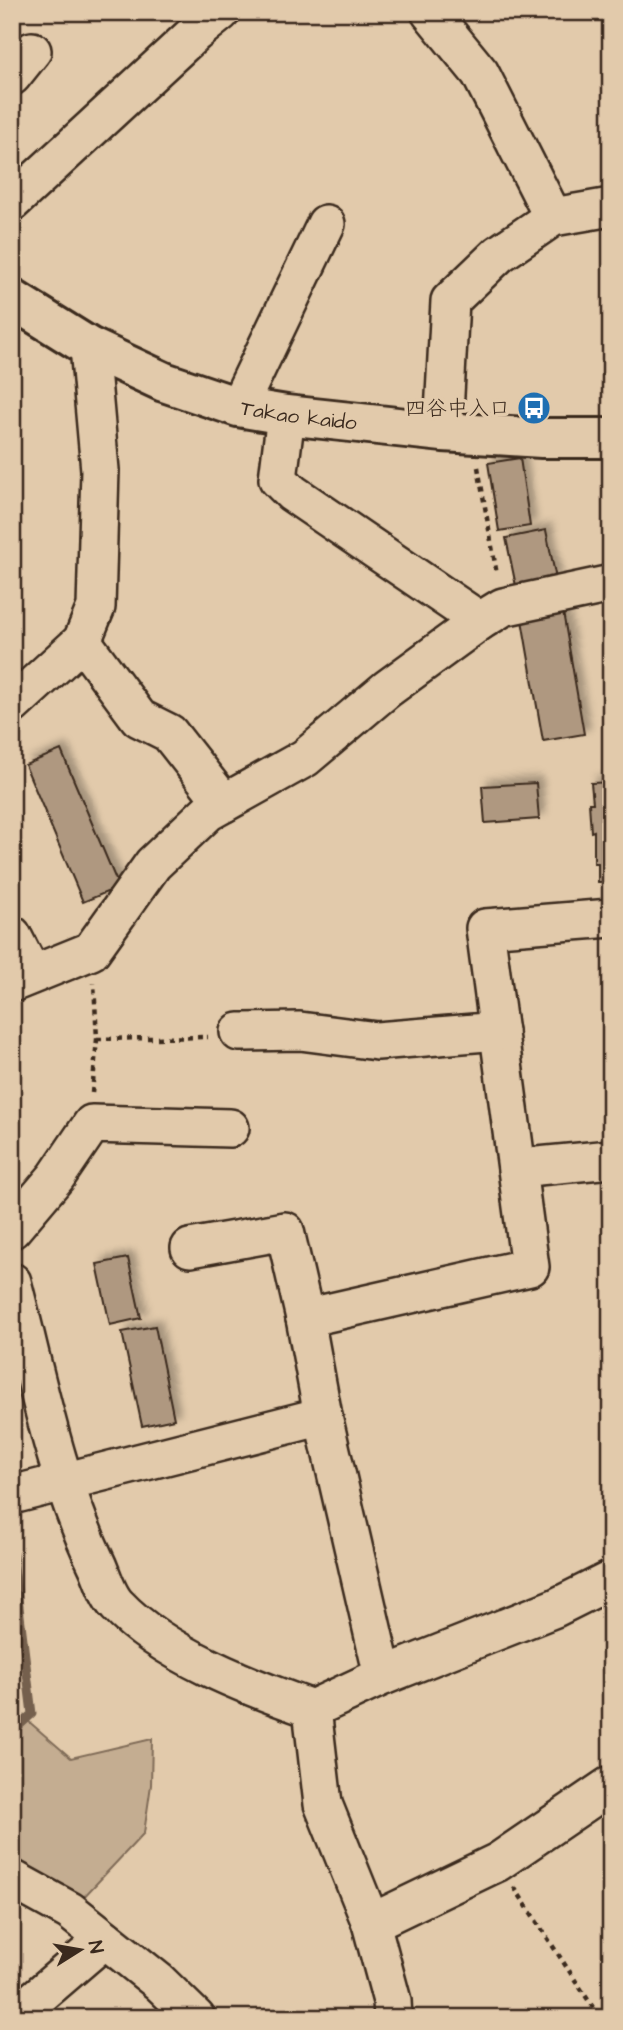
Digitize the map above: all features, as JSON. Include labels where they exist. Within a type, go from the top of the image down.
[{"type":"main road","name":"Takao kaido","points":[[12,299],[89,347],[164,382],[238,407],[286,415],[457,432],[542,438],[611,438]]},
{"type":"street","points":[[12,202],[221,12]]},
{"type":"street","points":[[430,12],[480,73],[554,217]]},
{"type":"street","points":[[457,432],[450,302],[499,254],[554,217],[611,207]]},
{"type":"street","points":[[238,407],[326,224]]},
{"type":"street","points":[[12,705],[82,641],[96,607],[100,470],[89,347]]},
{"type":"street","points":[[286,415],[278,479],[292,493],[491,614]]},
{"type":"street","points":[[12,935],[22,978],[91,951],[153,864],[208,812],[305,758],[387,689],[491,614],[611,584]]},
{"type":"street","points":[[82,641],[139,718],[169,733],[224,803]]},
{"type":"street","points":[[305,1318],[530,1267],[485,928],[611,918]]},
{"type":"street","points":[[239,1032],[300,1031],[377,1041],[499,1031]]},
{"type":"street","points":[[12,1229],[56,1177],[92,1125],[230,1128]]},
{"type":"street","points":[[517,1168],[611,1159]]},
{"type":"street","points":[[190,1248],[285,1231],[323,1416],[383,1676]]},
{"type":"street","points":[[12,1282],[64,1482],[84,1538],[115,1604],[167,1646],[258,1690],[312,1709],[383,1676],[555,1608],[611,1580]]},
{"type":"street","points":[[12,1495],[323,1416]]},
{"type":"street","points":[[312,1709],[323,1804],[371,1923],[392,2001],[393,2018]]},
{"type":"street","points":[[371,1923],[498,1862],[611,1785]]},
{"type":"street","points":[[12,1879],[70,1911],[159,1982],[195,2017]]},
{"type":"street","points":[[13,2018],[105,1939]]},
{"type":"path","points":[[457,432],[491,614]]},
{"type":"path","points":[[91,951],[97,1039],[89,1115],[92,1125]]},
{"type":"path","points":[[97,1039],[233,1037],[239,1032]]},
{"type":"path","points":[[498,1862],[600,2018]]},
{"type":"shaded area","points":[[27,1720],[71,1758],[152,1739],[151,1785],[144,1833],[80,1901],[12,1865],[12,1732]]},
{"type":"building","points":[[520,458],[530,526],[499,531],[488,463]]},
{"type":"building","points":[[546,530],[556,579],[516,586],[506,538]]},
{"type":"building","points":[[563,612],[584,734],[543,741],[522,620]]},
{"type":"building","points":[[61,750],[119,887],[83,902],[25,765]]},
{"type":"building","points":[[611,782],[611,882],[598,882],[598,863],[594,863],[594,831],[591,832],[591,783]]},
{"type":"building","points":[[536,783],[539,819],[485,823],[482,786]]},
{"type":"building","points":[[128,1258],[141,1318],[110,1325],[97,1264]]},
{"type":"building","points":[[155,1326],[174,1419],[142,1426],[122,1332]]},
{"type":"waterway","points":[[12,1549],[32,1714],[12,1732]]},
{"type":"place","name":"四谷中入口","points":[[534,408]]}]
